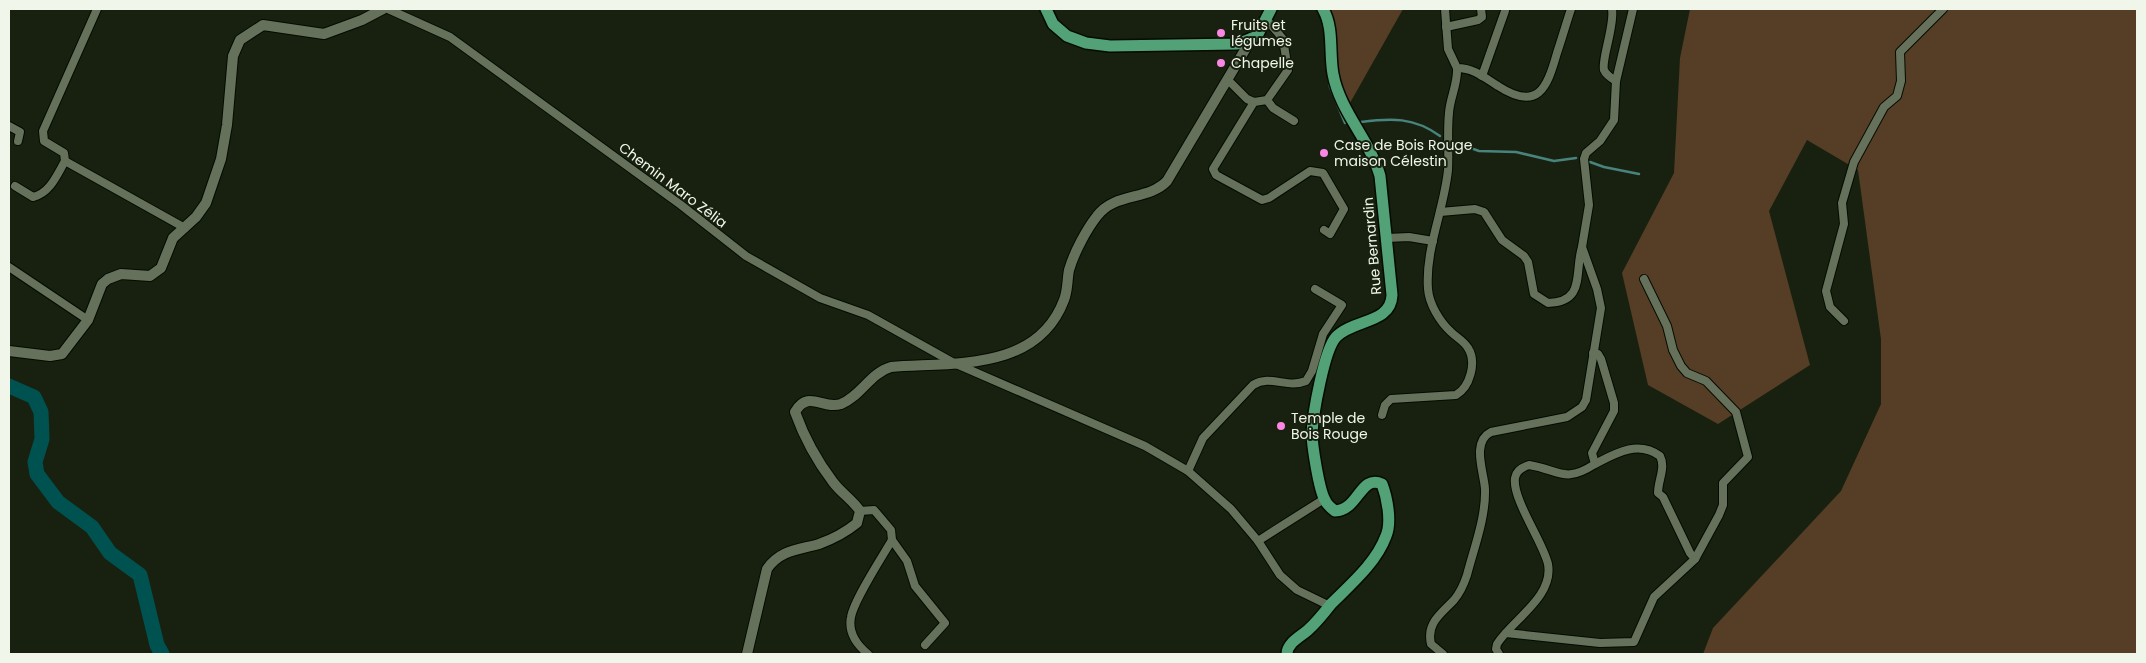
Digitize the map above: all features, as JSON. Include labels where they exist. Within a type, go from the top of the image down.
[{"type":"main road","points":[[1046,9],[1052,24],[1067,36],[1086,43],[1110,46],[1237,44],[1252,38],[1262,30],[1268,14]]},
{"type":"main road","name":"Rue Bernardin","points":[[1323,9],[1330,25],[1331,59],[1340,94],[1346,110],[1376,163],[1387,238],[1392,295],[1391,306],[1382,316],[1347,328],[1335,338],[1327,352],[1312,434],[1324,499]]},
{"type":"main road","points":[[1286,654],[1290,644],[1309,629],[1357,578],[1380,548],[1387,535],[1388,524],[1382,484],[1376,481],[1370,482],[1349,507],[1343,510],[1336,510],[1324,499]]},
{"type":"street","points":[[15,186],[33,197],[39,196],[47,191],[65,161],[64,152],[44,140],[43,131],[97,9]]},
{"type":"street","points":[[9,351],[50,356],[62,354],[88,320],[102,284],[108,279],[121,274],[154,275],[161,268],[173,238],[185,228],[206,203],[221,159],[227,125],[233,56],[240,40],[263,25],[324,34],[362,20],[383,9]]},
{"type":"street","name":"Chemin Maro Zélia","points":[[388,9],[450,37],[666,194],[746,256],[820,298],[892,327],[954,363],[1154,451],[1188,471],[1231,509],[1258,541],[1275,569],[1296,590],[1330,606]]},
{"type":"street","points":[[1382,415],[1385,404],[1392,399],[1456,395],[1467,384],[1472,361],[1468,348],[1447,328],[1429,296],[1433,241],[1440,212],[1448,160],[1449,112],[1456,87],[1457,68],[1448,48],[1444,9]]},
{"type":"street","points":[[1446,28],[1478,20],[1482,17],[1481,9]]},
{"type":"street","points":[[1457,68],[1472,69],[1517,97],[1526,98],[1539,92],[1549,81],[1571,9]]},
{"type":"street","points":[[1612,9],[1604,66],[1607,75],[1616,81]]},
{"type":"street","points":[[1440,212],[1475,209],[1484,212],[1502,240],[1524,256],[1534,294],[1548,303],[1562,300],[1573,294],[1578,286],[1578,274],[1589,205],[1584,159],[1586,153],[1600,141],[1614,120],[1616,81],[1633,9]]},
{"type":"street","points":[[1844,321],[1830,308],[1826,291],[1844,224],[1842,203],[1846,183],[1854,162],[1884,107],[1897,96],[1901,81],[1900,52],[1943,9]]},
{"type":"street","points":[[1482,76],[1505,11]]},
{"type":"street","points":[[1228,80],[1248,99],[1254,102],[1267,100],[1288,70],[1283,39],[1268,14]]},
{"type":"street","points":[[747,654],[767,569],[772,561],[789,551],[820,543],[847,532],[858,523],[860,511],[854,501],[834,484],[814,453],[796,412],[799,405],[806,401],[829,405],[844,402],[879,371],[891,367],[993,360],[1025,346],[1047,329],[1063,302],[1071,264],[1096,216],[1116,200],[1155,189],[1167,181],[1252,38]]},
{"type":"street","points":[[1267,100],[1273,108],[1294,121]]},
{"type":"street","points":[[1254,102],[1213,169],[1216,175],[1262,200],[1269,198],[1310,171],[1323,173],[1344,210],[1330,234],[1324,230]]},
{"type":"street","points":[[9,126],[20,132],[18,141]]},
{"type":"street","points":[[65,161],[185,228]]},
{"type":"street","points":[[1387,238],[1409,237],[1433,241]]},
{"type":"street","points":[[1444,654],[1432,644],[1430,629],[1433,622],[1463,588],[1467,575],[1485,494],[1480,452],[1483,438],[1490,432],[1558,420],[1575,413],[1582,407],[1589,392],[1593,353],[1601,308],[1597,289],[1582,247]]},
{"type":"street","points":[[9,267],[88,320]]},
{"type":"street","points":[[1506,633],[1600,642],[1634,642],[1654,597],[1695,559],[1723,505],[1723,483],[1745,462],[1747,451],[1736,412],[1706,381],[1687,373],[1681,366],[1673,350],[1667,326],[1644,279]]},
{"type":"street","points":[[1188,471],[1203,438],[1253,385],[1261,380],[1270,379],[1289,385],[1306,381],[1312,372],[1323,334],[1342,305],[1315,289]]},
{"type":"street","points":[[1593,353],[1598,354],[1601,359],[1614,403],[1614,411],[1592,452],[1595,464]]},
{"type":"street","points":[[1499,654],[1496,649],[1497,644],[1542,590],[1548,567],[1520,497],[1515,478],[1518,472],[1529,465],[1553,474],[1569,475],[1585,470],[1622,450],[1633,448],[1655,452],[1663,462],[1663,468],[1658,481],[1658,493],[1664,497],[1690,553],[1695,559]]},
{"type":"street","points":[[1258,541],[1324,499]]},
{"type":"street","points":[[860,511],[874,510],[891,530],[892,540],[907,561],[914,586],[945,623],[926,645]]},
{"type":"street","points":[[868,654],[855,640],[851,617],[892,540]]},
{"type":"shaded area","points":[[1323,9],[1403,9],[1346,110]]},
{"type":"shaded area","points":[[1690,9],[2137,9],[2137,654],[1703,654],[1713,628],[1841,491],[1881,404],[1881,339],[1858,170],[1807,140],[1769,211],[1810,365],[1718,424],[1648,385],[1622,273],[1674,173],[1680,58]]},
{"type":"waterway","points":[[1327,67],[1330,87],[1345,123]]},
{"type":"waterway","points":[[1361,122],[1402,120],[1421,125],[1440,136]]},
{"type":"waterway","points":[[1454,142],[1479,151],[1516,152],[1554,161],[1576,158]]},
{"type":"waterway","points":[[1590,162],[1604,167],[1639,174]]},
{"type":"waterway","points":[[9,386],[34,397],[41,412],[42,439],[35,462],[37,474],[58,502],[92,527],[110,553],[140,575],[157,645],[162,654]]},
{"type":"place","name":"Fruits et légumes","points":[[1221,33]]},
{"type":"place","name":"Chapelle","points":[[1221,63]]},
{"type":"place","name":"Case de Bois Rouge maison Célestin","points":[[1324,153]]},
{"type":"place","name":"Temple de Bois Rouge","points":[[1281,426]]}]
